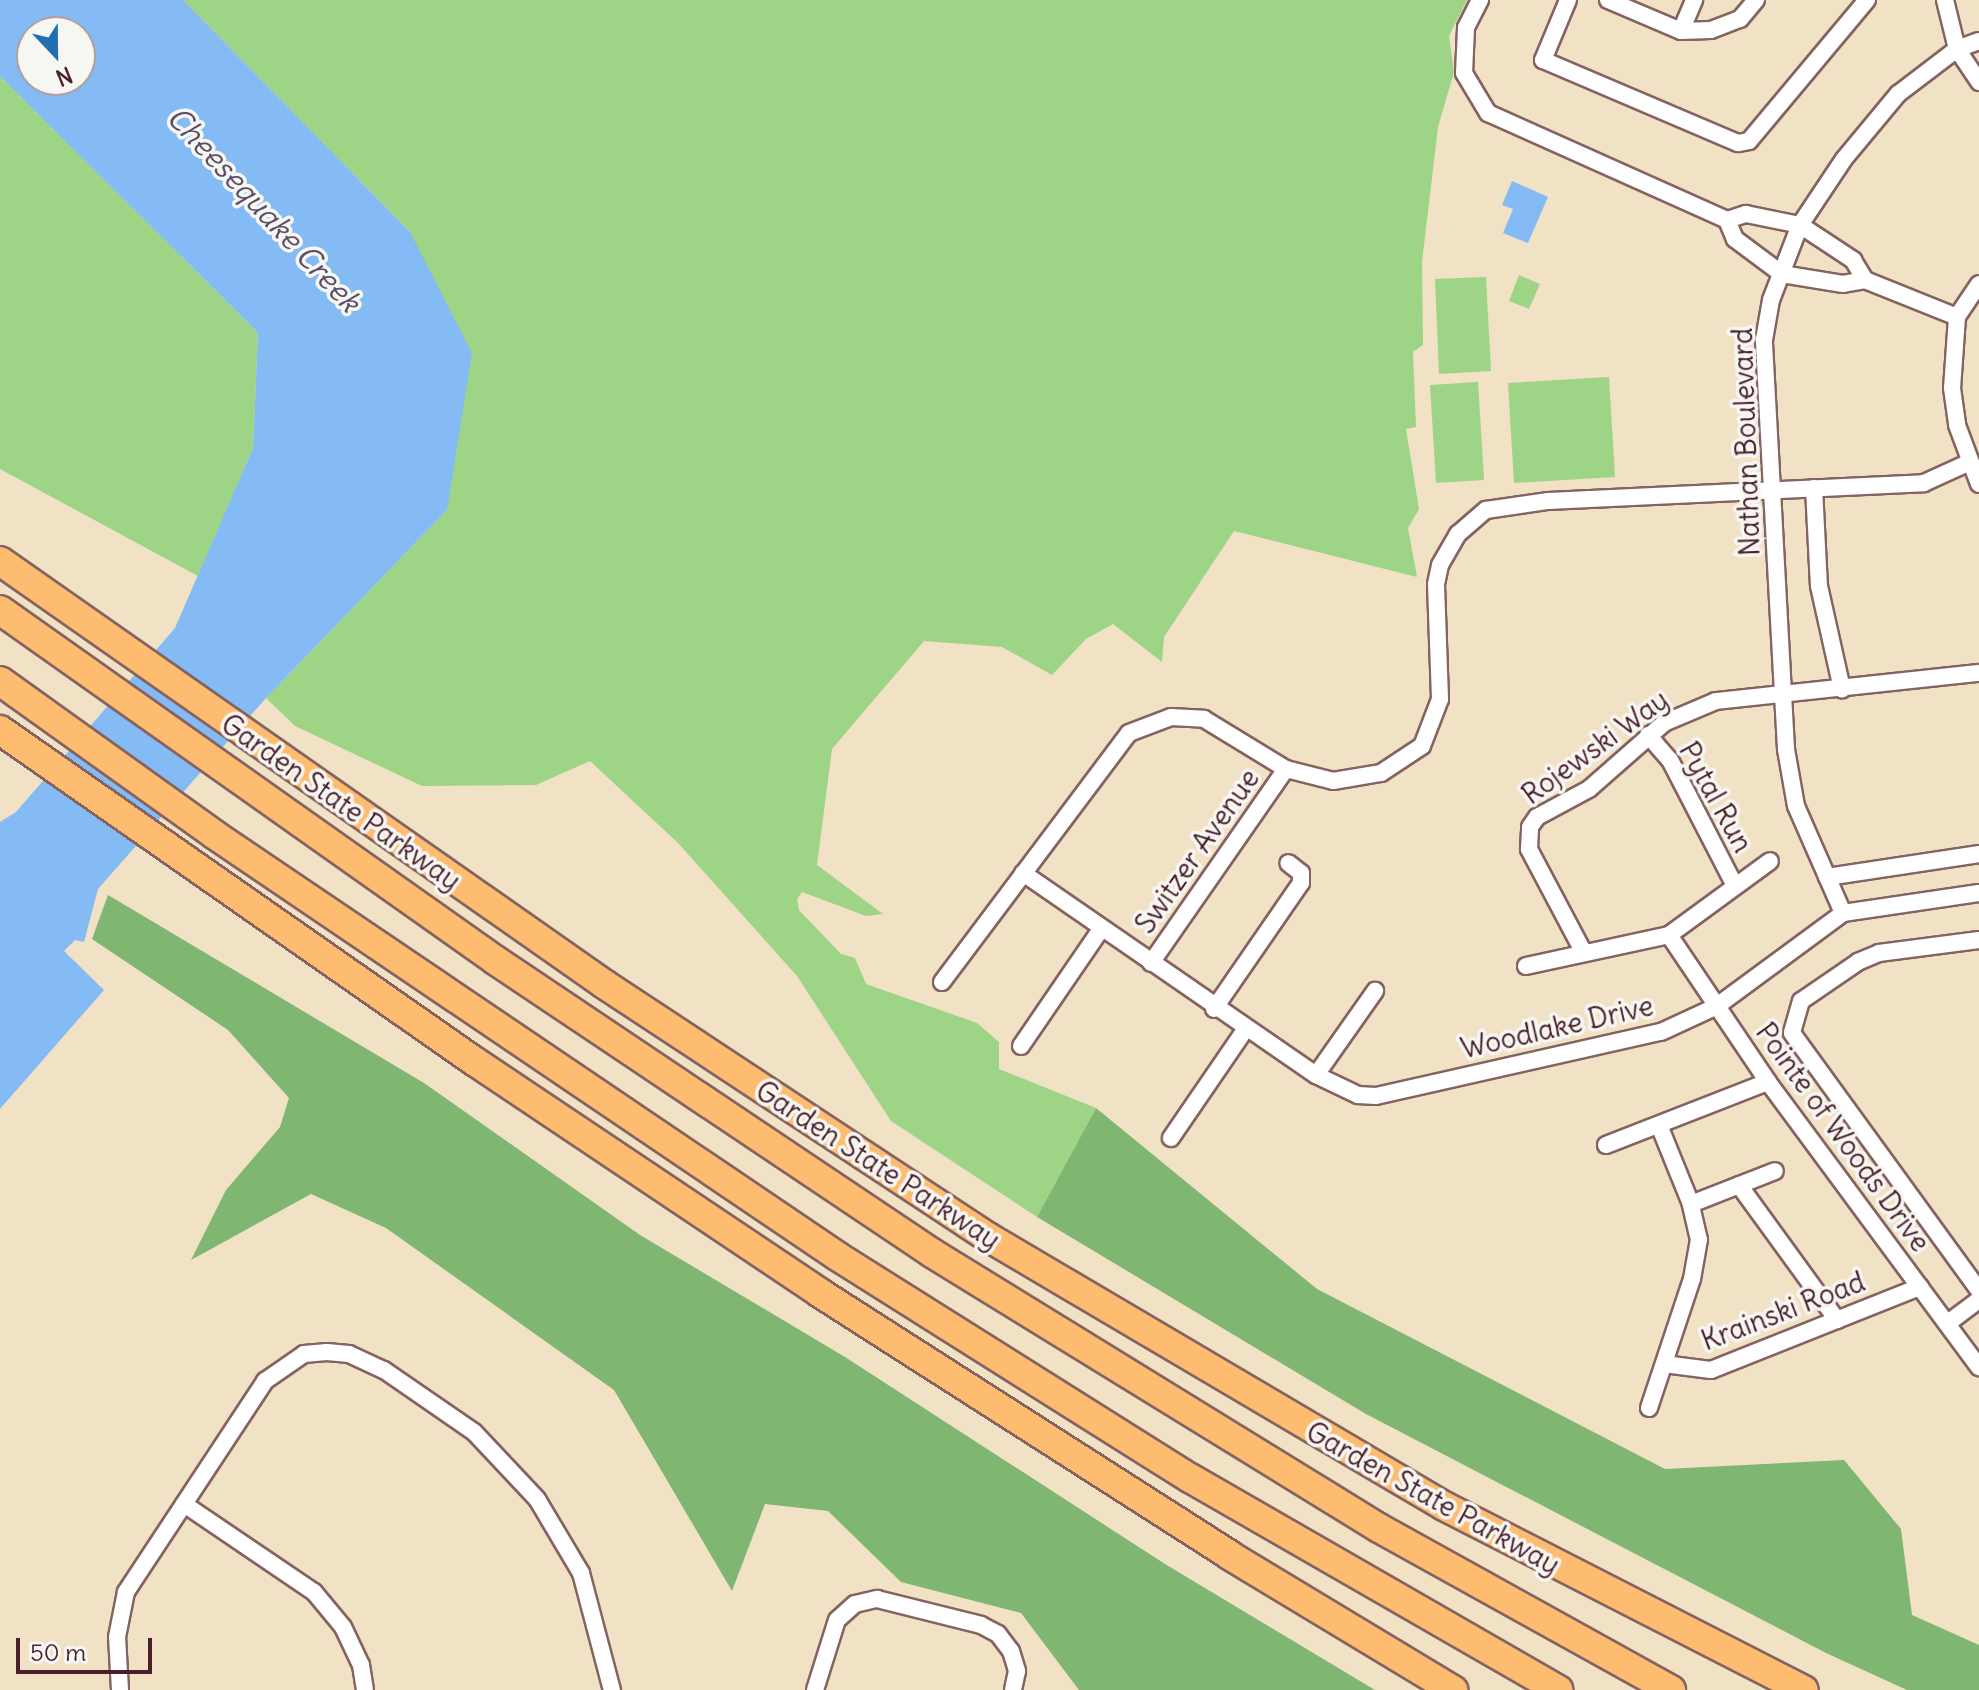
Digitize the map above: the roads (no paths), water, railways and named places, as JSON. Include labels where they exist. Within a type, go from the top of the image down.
[{"type":"highway","name":"Garden State Parkway","points":[[0,561],[285,765],[822,1130],[1090,1300],[1444,1506],[1804,1690]]},
{"type":"highway","name":"Garden State Parkway","points":[[0,610],[700,1100],[989,1290],[1379,1528],[1671,1690]]},
{"type":"highway","points":[[0,681],[215,835],[686,1156],[956,1332],[1215,1492],[1558,1690]]},
{"type":"highway","points":[[0,730],[176,854],[820,1293],[1453,1690]]},
{"type":"street","points":[[1480,0],[1466,28],[1464,73],[1488,113],[1727,220],[1746,214],[1800,225],[1853,260],[1865,280]]},
{"type":"street","points":[[1568,0],[1543,60],[1738,143],[1749,141],[1867,0]]},
{"type":"street","points":[[1608,0],[1681,31],[1711,30],[1740,19],[1756,0]]},
{"type":"street","points":[[1681,31],[1694,0]]},
{"type":"street","points":[[1945,0],[1957,49],[1979,82]]},
{"type":"street","name":"Nathan Boulevard","points":[[1843,913],[1796,806],[1782,693],[1764,340],[1782,274],[1800,225],[1898,94],[1957,49],[1979,41]]},
{"type":"street","points":[[1727,220],[1735,239],[1782,274],[1843,284],[1865,280],[1957,317]]},
{"type":"street","points":[[1979,284],[1957,317],[1952,388],[1970,462],[1979,484]]},
{"type":"street","points":[[942,982],[1129,733],[1171,717],[1204,719],[1286,769],[1333,781],[1381,773],[1422,746],[1440,699],[1436,584],[1440,565],[1458,534],[1486,510],[1504,504],[1924,483],[1970,462]]},
{"type":"street","points":[[1814,488],[1819,586],[1842,689]]},
{"type":"street","name":"Rojewski Way","points":[[1584,953],[1529,849],[1530,827],[1537,817],[1589,789],[1648,735],[1698,706],[1782,693],[1979,673]]},
{"type":"street","name":"Pytal Run","points":[[1648,735],[1670,760],[1735,886]]},
{"type":"street","name":"Switzer Avenue","points":[[1151,963],[1286,769]]},
{"type":"street","points":[[1827,877],[1979,854]]},
{"type":"street","points":[[1526,966],[1669,935],[1770,861]]},
{"type":"street","points":[[1214,1009],[1301,883],[1301,873],[1288,863]]},
{"type":"street","name":"Woodlake Drive","points":[[1023,873],[1214,1009],[1316,1075],[1358,1095],[1376,1096],[1661,1032],[1717,1006],[1843,913],[1979,893]]},
{"type":"street","points":[[1021,1046],[1101,929]]},
{"type":"street","name":"Pointe of Woods Drive","points":[[1669,935],[1768,1082],[1979,1367]]},
{"type":"street","points":[[1979,940],[1879,953],[1858,962],[1801,1001],[1792,1033],[1979,1290]]},
{"type":"street","points":[[1316,1075],[1375,991]]},
{"type":"street","points":[[1171,1138],[1245,1030]]},
{"type":"street","points":[[1606,1145],[1768,1082]]},
{"type":"street","points":[[1649,1408],[1698,1255],[1691,1204],[1659,1125]]},
{"type":"street","points":[[1691,1204],[1775,1171]]},
{"type":"street","points":[[1739,1185],[1837,1320]]},
{"type":"street","name":"Krainski Road","points":[[1664,1364],[1711,1370],[1920,1287]]},
{"type":"street","points":[[1948,1323],[1979,1300]]},
{"type":"street","points":[[120,1690],[117,1637],[126,1592],[265,1381],[304,1354],[349,1354],[384,1370],[474,1432],[537,1499],[581,1573],[612,1690]]},
{"type":"street","points":[[184,1504],[314,1592],[343,1627],[361,1665],[365,1690]]},
{"type":"street","points":[[815,1690],[837,1620],[855,1604],[877,1599],[981,1625],[998,1634],[1011,1651],[1017,1671],[1013,1690]]},
{"type":"water","name":"Cheesequake Creek","points":[[0,0],[183,0],[410,232],[472,353],[447,510],[266,698],[98,889],[84,942],[75,940],[64,951],[104,990],[0,1109],[0,822],[16,812],[175,628],[253,448],[258,333],[20,96],[96,96],[96,16],[16,16],[16,92],[0,76]]},
{"type":"water","points":[[1512,181],[1548,197],[1528,243],[1503,233],[1513,209],[1502,205]]}]
